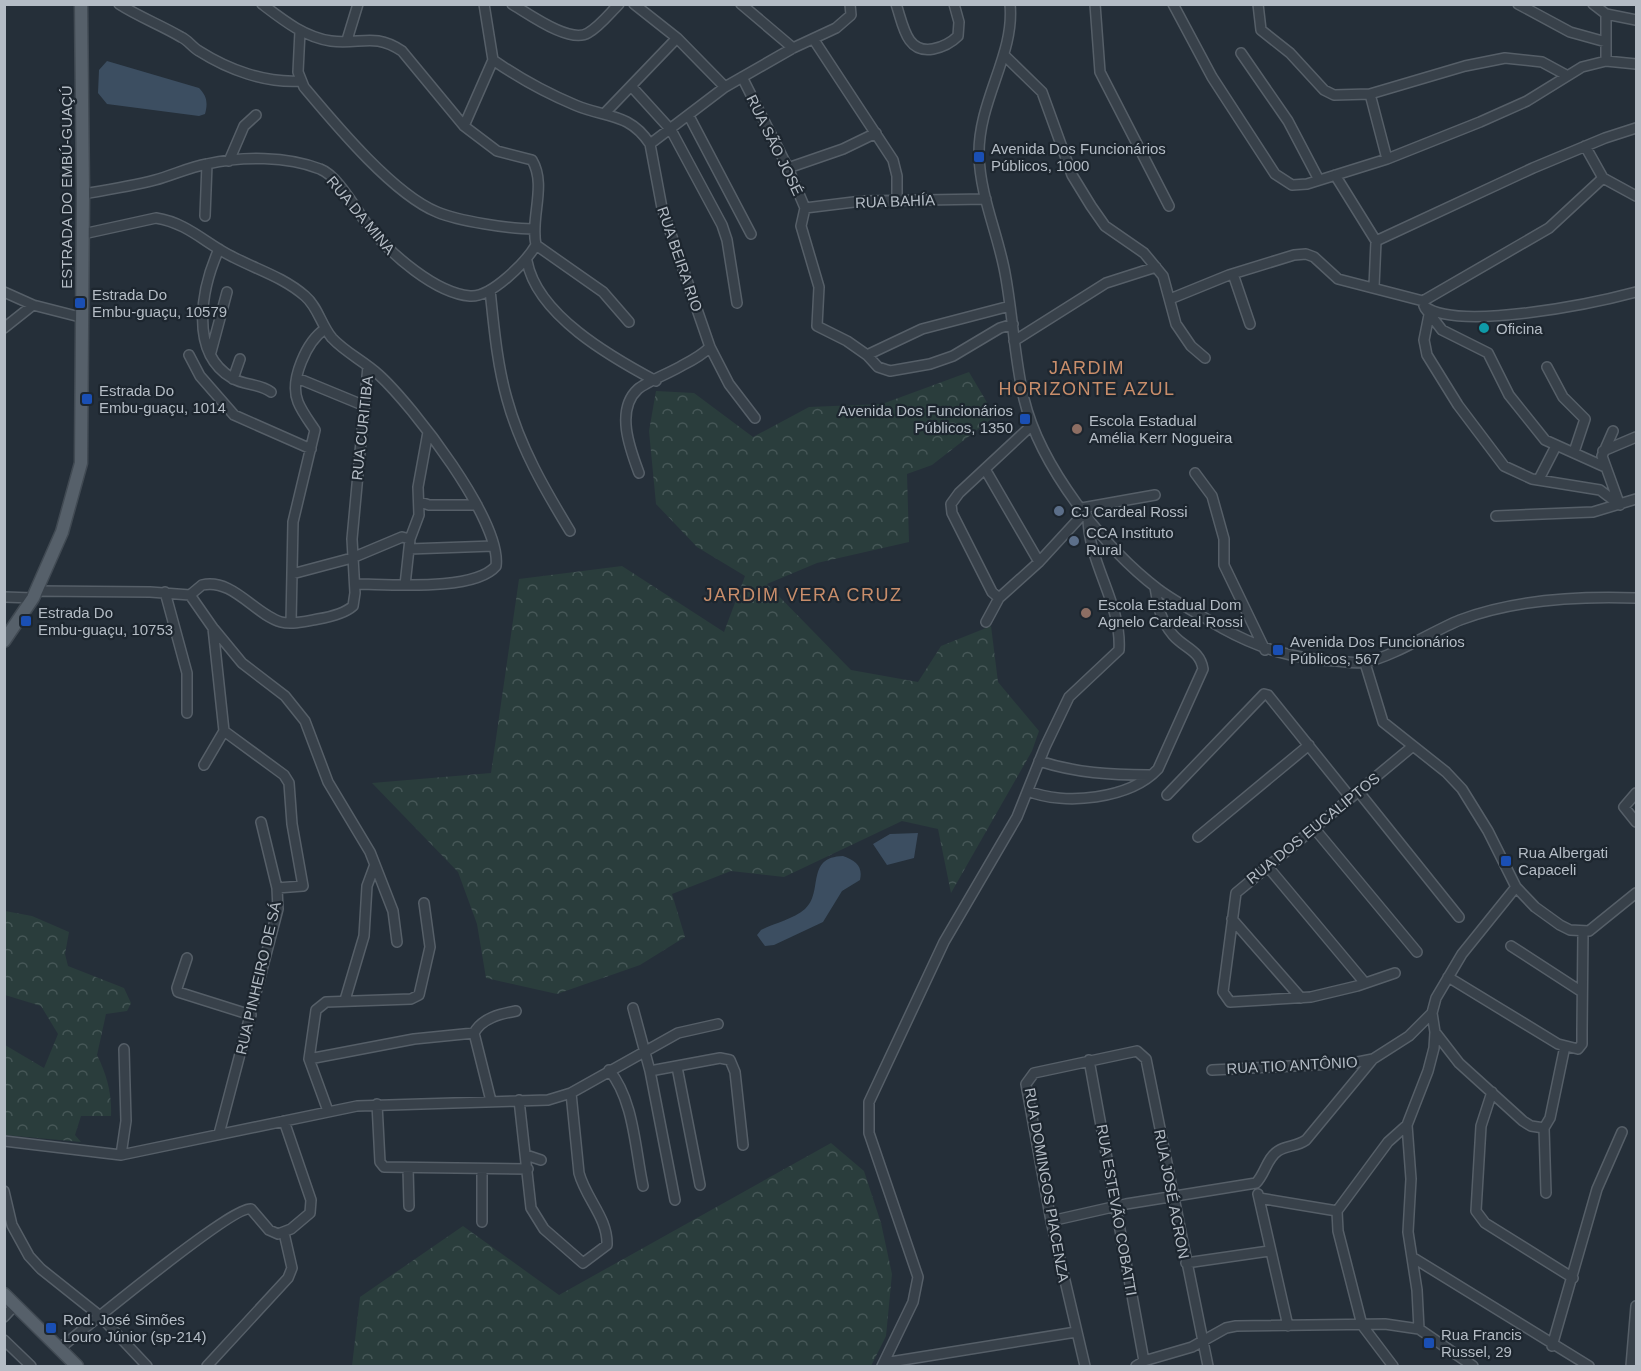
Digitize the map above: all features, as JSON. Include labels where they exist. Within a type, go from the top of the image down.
[{"type":"main road","name":"ESTRADA DO EMBÚ-GUAÇÚ","points":[[4,641],[35,595],[62,532],[81,462],[80,317],[84,194],[81,4]]},
{"type":"main road","points":[[4,1294],[77,1366]]},
{"type":"street","points":[[119,4],[152,24],[181,36],[197,50],[237,69],[278,82],[300,81]]},
{"type":"street","points":[[262,4],[300,31],[331,41],[378,39],[402,51],[464,126],[497,151],[531,160],[538,184],[532,229],[536,245],[603,292],[629,322]]},
{"type":"street","points":[[347,40],[358,4]]},
{"type":"street","points":[[464,126],[493,60],[484,4]]},
{"type":"street","points":[[512,4],[565,34],[579,36],[594,29],[619,4]]},
{"type":"street","points":[[634,4],[676,38],[725,87]]},
{"type":"street","points":[[741,4],[793,48]]},
{"type":"street","points":[[493,60],[539,89],[584,109],[630,122],[650,144],[672,130],[725,87],[847,20],[851,15],[850,4]]},
{"type":"street","points":[[896,4],[912,44],[918,49],[928,50],[952,42],[958,36],[959,22],[954,4]]},
{"type":"street","points":[[1010,4],[1010,24],[1004,55],[988,96],[980,133],[979,157],[986,199],[1000,248],[1014,341],[1032,425],[1063,481],[1085,512],[1124,558],[1155,587],[1265,650],[1295,658],[1365,663],[1481,612],[1590,597],[1636,598]]},
{"type":"street","points":[[1095,4],[1097,61],[1100,72],[1169,206]]},
{"type":"street","points":[[1258,4],[1261,30],[1290,54],[1324,90],[1334,95],[1370,94],[1465,66],[1505,58],[1542,62],[1566,75]]},
{"type":"street","points":[[1518,4],[1570,32],[1606,42]]},
{"type":"street","points":[[1593,4],[1606,14],[1636,20]]},
{"type":"street","points":[[1173,5],[1212,76],[1275,174],[1292,185],[1320,180],[1387,159],[1527,101],[1566,75],[1605,61],[1636,64]]},
{"type":"street","points":[[1605,61],[1606,14]]},
{"type":"street","points":[[300,31],[300,81],[327,114],[382,171],[416,200],[438,213],[532,229]]},
{"type":"street","points":[[604,114],[676,38]]},
{"type":"street","points":[[814,40],[896,166],[897,200]]},
{"type":"street","points":[[1241,53],[1288,121],[1320,180]]},
{"type":"street","points":[[1004,55],[1042,92],[1072,174],[1100,219],[1121,240],[1144,253],[1163,276],[1176,324],[1183,336],[1205,358]]},
{"type":"street","name":"RUA SÃO JOSÉ","points":[[742,77],[788,168],[805,208],[801,226],[819,287],[815,318],[817,326],[847,341],[867,355]]},
{"type":"street","points":[[632,86],[672,130],[722,225],[727,240],[737,303]]},
{"type":"street","points":[[1370,94],[1387,159]]},
{"type":"street","points":[[229,161],[244,126],[256,115]]},
{"type":"street","points":[[689,116],[751,234]]},
{"type":"street","points":[[1376,241],[1585,146],[1636,128]]},
{"type":"street","points":[[788,168],[843,149],[876,133]]},
{"type":"street","name":"RUA BEIRA RIO","points":[[650,144],[662,208],[710,347],[729,384],[755,418]]},
{"type":"street","points":[[1585,146],[1602,178],[1636,194]]},
{"type":"street","name":"RUA DA MINA","points":[[84,194],[144,183],[207,164],[229,161],[262,159],[320,169],[334,180],[392,254],[416,271],[459,294],[472,297],[490,291]]},
{"type":"street","points":[[205,216],[207,164]]},
{"type":"street","points":[[1335,175],[1376,241],[1374,287]]},
{"type":"street","points":[[1426,308],[1549,228],[1602,178]]},
{"type":"street","name":"RUA BAHÍA","points":[[805,208],[862,201],[986,199]]},
{"type":"street","points":[[83,234],[156,218],[187,228],[219,249],[266,270],[306,297],[325,328],[344,349],[368,366]]},
{"type":"street","points":[[536,245],[526,261],[490,291],[498,354],[512,414],[542,485],[570,531]]},
{"type":"street","points":[[219,249],[208,274],[202,300],[205,336],[219,367],[233,379],[249,385],[262,386],[271,392]]},
{"type":"street","points":[[1170,299],[1233,274],[1294,255],[1306,254],[1314,256],[1338,279],[1374,287],[1426,308],[1460,314],[1513,315],[1596,302],[1636,291]]},
{"type":"street","points":[[526,261],[538,293],[547,303],[595,345],[656,381]]},
{"type":"street","points":[[1014,341],[1106,283],[1156,267]]},
{"type":"street","points":[[1233,274],[1250,324]]},
{"type":"street","points":[[4,292],[33,305],[80,317]]},
{"type":"street","points":[[211,352],[227,292]]},
{"type":"street","points":[[4,328],[33,305]]},
{"type":"street","points":[[1010,306],[922,329],[867,355],[879,367],[890,371],[930,364],[953,356],[1000,328],[1012,324]]},
{"type":"street","points":[[1426,308],[1442,330],[1488,353],[1509,395],[1531,426],[1545,440],[1605,467]]},
{"type":"street","points":[[1426,308],[1424,340],[1427,356],[1436,373],[1504,466],[1539,479],[1600,490],[1620,505]]},
{"type":"street","points":[[291,623],[293,522],[315,430],[297,400],[297,378],[311,343],[325,328]]},
{"type":"street","points":[[639,473],[630,447],[626,413],[633,396],[638,389],[656,381],[710,347]]},
{"type":"street","points":[[189,355],[200,376],[234,415],[311,449]]},
{"type":"street","points":[[233,379],[240,359]]},
{"type":"street","name":"RUA CURITIBA","points":[[355,584],[352,558],[354,514],[368,366]]},
{"type":"street","name":"RUA CURITIBA","points":[[368,366],[380,376],[428,432],[462,478],[477,505],[493,546]]},
{"type":"street","points":[[1547,367],[1563,397],[1585,419],[1574,452]]},
{"type":"street","points":[[297,378],[365,406]]},
{"type":"street","points":[[999,598],[992,592],[952,513],[951,504],[959,493],[1032,425]]},
{"type":"street","points":[[1612,431],[1603,451],[1605,467],[1620,505]]},
{"type":"street","points":[[405,585],[409,544],[418,520],[420,502],[418,487],[428,432]]},
{"type":"street","points":[[1603,451],[1636,437]]},
{"type":"street","points":[[1539,479],[1556,446]]},
{"type":"street","points":[[985,469],[1039,562]]},
{"type":"street","points":[[1195,473],[1212,496],[1224,539],[1224,565],[1265,650]]},
{"type":"street","points":[[986,622],[999,598],[1039,562],[1085,512],[1155,495]]},
{"type":"street","points":[[1496,516],[1593,512],[1636,499]]},
{"type":"street","points":[[420,502],[429,505],[477,505]]},
{"type":"street","points":[[883,1365],[913,1302],[918,1277],[869,1133],[869,1102],[944,942],[1017,818],[1039,761],[1069,697],[1119,650],[1119,629],[1092,551],[1085,512]]},
{"type":"street","points":[[4,597],[165,592],[190,595],[202,585],[218,585],[237,593],[276,620],[291,623],[321,619],[348,610],[355,600],[355,584],[405,585],[458,582],[491,572],[497,563],[493,546],[409,544],[394,540],[352,558],[292,574]]},
{"type":"street","points":[[1028,791],[1049,799],[1066,801],[1119,790],[1152,776],[1163,758],[1203,669],[1197,653],[1176,638],[1161,617],[1155,587]]},
{"type":"street","points":[[165,592],[187,674],[187,713]]},
{"type":"street","points":[[190,595],[242,663],[277,689],[297,709],[305,721],[328,782],[365,841],[393,911],[397,942]]},
{"type":"street","points":[[204,765],[224,731],[213,628]]},
{"type":"street","points":[[1365,663],[1383,722],[1446,772],[1462,789],[1488,831],[1516,886],[1535,907],[1560,925],[1583,932],[1593,929],[1636,892]]},
{"type":"street","points":[[1167,795],[1260,695],[1268,695],[1459,917]]},
{"type":"street","points":[[224,731],[284,775],[289,783],[292,824],[303,886],[277,888]]},
{"type":"street","points":[[1198,837],[1309,744]]},
{"type":"street","name":"RUA DOS EUCALIPTOS","points":[[1395,973],[1365,983],[1301,998],[1230,1002],[1226,999],[1224,992],[1236,893],[1413,746]]},
{"type":"street","points":[[1039,761],[1064,769],[1098,774],[1152,776]]},
{"type":"street","points":[[1636,793],[1624,807],[1636,822]]},
{"type":"street","name":"RUA PINHEIRO DE SÁ","points":[[219,1134],[278,909],[277,888],[261,822]]},
{"type":"street","points":[[1314,828],[1417,952]]},
{"type":"street","points":[[345,1000],[364,936],[367,886],[374,867]]},
{"type":"street","points":[[1268,867],[1365,983]]},
{"type":"street","points":[[1288,1326],[1269,1251],[1256,1183],[1275,1154],[1283,1148],[1294,1148],[1306,1140],[1372,1059],[1409,1035],[1432,1013],[1448,977],[1462,954],[1516,886]]},
{"type":"street","points":[[328,1111],[309,1059],[317,1006],[326,1002],[345,1000],[411,999],[419,995],[430,947],[424,903]]},
{"type":"street","points":[[1232,919],[1301,998]]},
{"type":"street","points":[[1448,977],[1565,1046],[1578,1049],[1582,1044],[1583,932]]},
{"type":"street","points":[[1511,946],[1582,992]]},
{"type":"street","points":[[187,958],[177,988],[178,992],[251,1016]]},
{"type":"street","points":[[633,1008],[650,1071],[675,1200]]},
{"type":"street","points":[[491,1101],[474,1033],[478,1026],[491,1018],[516,1011]]},
{"type":"street","points":[[1419,1329],[1408,1232],[1411,1179],[1407,1125],[1428,1071],[1435,1032],[1432,1013]]},
{"type":"street","points":[[4,1141],[121,1155],[328,1111],[377,1104],[548,1100],[571,1093],[678,1033],[718,1024]]},
{"type":"street","points":[[1435,1032],[1459,1063],[1528,1125],[1544,1128]]},
{"type":"street","points":[[309,1059],[414,1039],[474,1033]]},
{"type":"street","points":[[1545,1193],[1544,1128],[1550,1118],[1565,1046]]},
{"type":"street","points":[[121,1155],[126,1121],[124,1049]]},
{"type":"street","name":"RUA DOMINGOS PIACENZA","points":[[1085,1366],[1051,1221],[1026,1084],[1034,1073],[1137,1051]]},
{"type":"street","name":"RUA JOSÉ ACRON","points":[[1137,1051],[1146,1059],[1172,1198],[1205,1342],[1208,1366]]},
{"type":"street","points":[[650,1071],[720,1058],[730,1060],[735,1072],[743,1145]]},
{"type":"street","name":"RUA TIO ANTÔNIO","points":[[1212,1070],[1353,1063],[1372,1059]]},
{"type":"street","name":"RUA ESTEVÃO COBATTI","points":[[1089,1060],[1140,1364]]},
{"type":"street","points":[[677,1067],[700,1185]]},
{"type":"street","points":[[609,1070],[620,1084],[625,1099],[643,1186]]},
{"type":"street","points":[[1492,1092],[1480,1126],[1476,1211],[1485,1223],[1573,1278]]},
{"type":"street","points":[[519,1100],[531,1208],[544,1228],[583,1263],[607,1245],[605,1225],[585,1191],[579,1173],[571,1093]]},
{"type":"street","points":[[377,1104],[381,1165],[388,1168],[528,1169]]},
{"type":"street","points":[[59,1349],[213,1228],[243,1208],[251,1209],[274,1233],[284,1233],[310,1213],[311,1207],[284,1121]]},
{"type":"street","points":[[1393,1366],[1362,1325],[1338,1231],[1337,1211],[1388,1142],[1407,1125]]},
{"type":"street","points":[[1552,1346],[1597,1189],[1622,1132]]},
{"type":"street","points":[[526,1155],[541,1160]]},
{"type":"street","points":[[408,1168],[409,1206]]},
{"type":"street","points":[[482,1170],[482,1222]]},
{"type":"street","points":[[1051,1221],[1115,1206],[1256,1183]]},
{"type":"street","points":[[4,1191],[12,1225],[29,1256],[41,1269],[100,1316],[147,1366]]},
{"type":"street","points":[[1259,1198],[1337,1211]]},
{"type":"street","points":[[207,1366],[288,1278],[292,1268],[284,1233]]},
{"type":"street","points":[[1186,1263],[1269,1251]]},
{"type":"street","points":[[1412,1257],[1552,1346],[1589,1366]]},
{"type":"street","points":[[4,1317],[15,1305]]},
{"type":"street","points":[[1631,1366],[1636,1306]]},
{"type":"street","points":[[1140,1364],[1205,1342],[1226,1328],[1236,1326],[1385,1324],[1419,1329],[1473,1366]]},
{"type":"street","points":[[883,1365],[1076,1332]]},
{"type":"street","points":[[4,1340],[31,1366]]},
{"type":"green space","points":[[969,372],[995,416],[932,465],[907,474],[909,542],[817,563],[767,584],[851,670],[918,682],[941,646],[991,626],[998,682],[1039,731],[1032,751],[951,893],[938,829],[902,821],[784,877],[731,871],[672,894],[685,937],[640,965],[557,994],[486,978],[477,924],[458,872],[372,783],[491,773],[519,579],[622,566],[724,632],[745,576],[697,547],[656,504],[649,431],[656,391],[694,393],[753,437],[809,407],[882,404]]},
{"type":"green space","points":[[5,911],[32,916],[69,932],[65,954],[68,966],[124,988],[131,1003],[127,1011],[106,1014],[97,1055],[108,1085],[111,1116],[81,1116],[75,1135],[81,1142],[5,1135],[5,1045],[44,1068],[58,1034],[41,1006],[5,995]]},
{"type":"green space","points":[[831,1143],[864,1171],[881,1223],[892,1274],[886,1336],[871,1366],[352,1366],[360,1297],[463,1226],[559,1295]]},
{"type":"water","points":[[107,61],[199,88],[206,100],[205,114],[199,116],[107,104],[98,93],[99,70]]},
{"type":"water","points":[[918,833],[914,858],[887,865],[873,844],[890,834]]},
{"type":"water","points":[[843,856],[858,865],[860,880],[842,891],[823,922],[774,945],[765,946],[757,935],[761,930],[805,909],[811,902],[819,869],[824,862]]},
{"type":"place","name":"Avenida Dos Funcionários Públicos, 1000","points":[[979,157]]},
{"type":"place","name":"Estrada Do Embu-guaçu, 10579","points":[[80,303]]},
{"type":"place","name":"Oficina","points":[[1484,328]]},
{"type":"place","name":"Estrada Do Embu-guaçu, 1014","points":[[87,399]]},
{"type":"place","name":"Avenida Dos Funcionários Públicos, 1350","points":[[1025,419]]},
{"type":"place","name":"Escola Estadual Amélia Kerr Nogueira","points":[[1077,429]]},
{"type":"place","name":"CJ Cardeal Rossi","points":[[1059,511]]},
{"type":"place","name":"CCA Instituto Rural","points":[[1074,541]]},
{"type":"place","name":"Escola Estadual Dom Agnelo Cardeal Rossi","points":[[1086,613]]},
{"type":"place","name":"Estrada Do Embu-guaçu, 10753","points":[[26,621]]},
{"type":"place","name":"Avenida Dos Funcionários Públicos, 567","points":[[1278,650]]},
{"type":"place","name":"Rua Albergati Capaceli","points":[[1506,861]]},
{"type":"place","name":"Rod. José Simões Louro Júnior (sp-214)","points":[[51,1328]]},
{"type":"place","name":"Rua Francis Russel, 29","points":[[1429,1343]]},
{"type":"district","name":"JARDIM HORIZONTE AZUL","points":[[1087,378]]},
{"type":"district","name":"JARDIM VERA CRUZ","points":[[803,595]]}]
